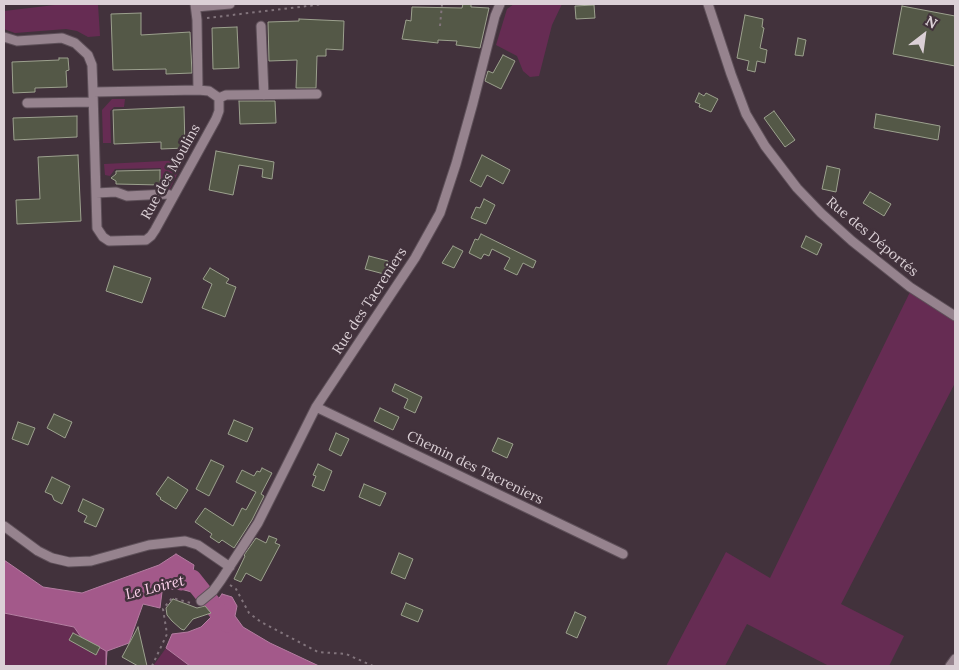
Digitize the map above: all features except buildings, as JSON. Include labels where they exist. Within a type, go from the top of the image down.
[{"type":"street","points":[[198,90],[195,5],[230,4]]},
{"type":"street","name":"Rue des Tacreniers","points":[[201,601],[213,591],[258,523],[316,407],[415,258],[440,213],[456,164],[494,16],[500,4]]},
{"type":"street","name":"Rue des Déportés","points":[[708,4],[730,74],[746,114],[765,146],[797,188],[852,241],[910,287],[955,316]]},
{"type":"street","points":[[262,26],[264,95]]},
{"type":"street","name":"Rue des Moulins","points":[[4,37],[17,41],[62,38],[75,44],[88,55],[92,65],[97,228],[103,237],[109,241],[146,240],[151,236],[216,119],[220,104],[219,98]]},
{"type":"street","points":[[93,92],[198,90],[209,91],[219,98],[226,95],[317,94]]},
{"type":"street","points":[[27,103],[93,102]]},
{"type":"street","points":[[96,193],[116,192],[127,196],[168,194],[173,196]]},
{"type":"street","name":"Chemin des Tacreniers","points":[[316,407],[623,554]]},
{"type":"street","points":[[4,526],[38,551],[52,558],[69,562],[92,562],[149,545],[185,541],[198,545],[230,567]]},
{"type":"street","points":[[950,666],[955,659]]},
{"type":"path","points":[[197,20],[324,4]]},
{"type":"path","points":[[440,26],[442,4]]},
{"type":"path","points":[[221,580],[236,588],[249,613],[261,622],[318,652],[346,654],[373,666]]},
{"type":"path","points":[[152,666],[168,634],[164,609],[172,598],[195,604],[201,601]]},
{"type":"shaded area","points":[[63,4],[98,4],[100,36],[88,37],[77,31],[66,29],[15,33],[4,29],[4,11]]},
{"type":"shaded area","points":[[514,4],[562,4],[552,25],[539,76],[530,77],[523,71],[517,56],[496,45],[507,9]]},
{"type":"shaded area","points":[[112,99],[125,99],[124,107],[114,107],[110,111],[111,143],[103,143],[102,110]]},
{"type":"shaded area","points":[[184,160],[170,189],[165,190],[161,189],[161,168],[115,169],[110,176],[105,175],[104,164]]},
{"type":"shaded area","points":[[910,292],[955,320],[955,383],[841,604],[904,636],[889,666],[829,666],[747,624],[725,666],[666,666],[726,552],[770,578]]},
{"type":"shaded area","points":[[4,613],[74,627],[81,637],[107,651],[106,666],[4,666]]},
{"type":"shaded area","points":[[166,648],[190,666],[153,666]]},
{"type":"water","points":[[176,554],[194,565],[192,578],[201,583],[199,594],[177,588],[162,592],[160,608],[143,604],[129,643],[107,651],[106,666],[106,651],[81,637],[74,627],[4,613],[4,560],[43,587],[82,593],[159,565]]},
{"type":"water","points":[[222,594],[232,597],[237,606],[235,616],[243,627],[270,643],[319,666],[190,666],[166,648],[172,634],[188,632],[201,627],[212,616],[208,606],[217,601]]},
{"type":"waterway","name":"Le Loiret","points":[[181,581],[192,579],[227,623]]}]
